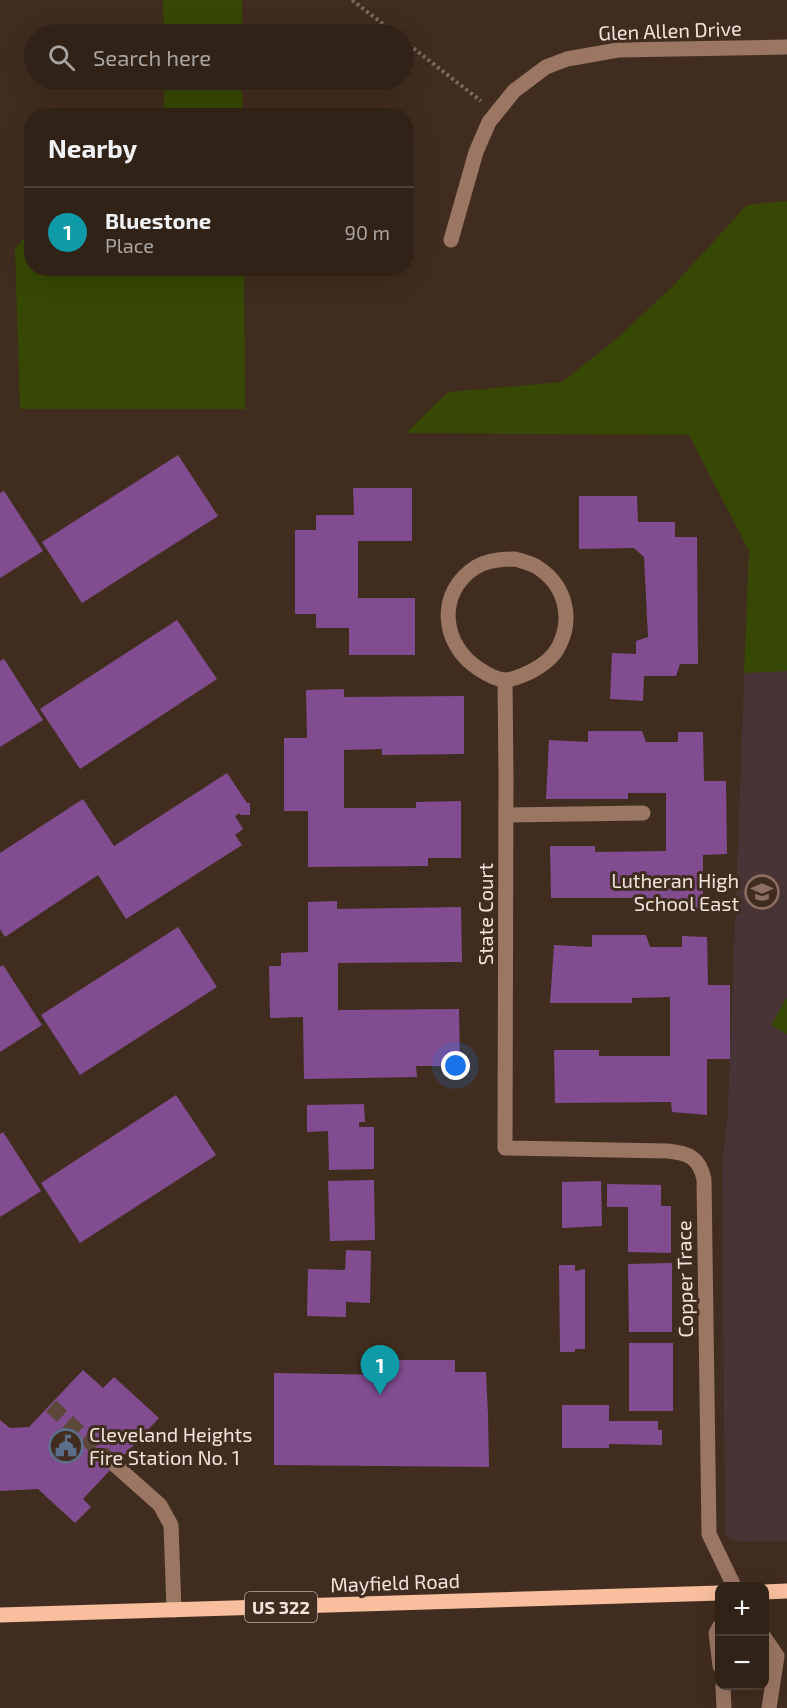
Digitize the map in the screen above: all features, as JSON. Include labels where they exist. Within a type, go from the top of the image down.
[{"type":"main road","points":[[769,1592],[787,1591]]},
{"type":"main road","name":"Mayfield Road","points":[[0,1615],[715,1593]]},
{"type":"street","name":"Glen Allen Drive","points":[[451,240],[476,152],[489,122],[514,91],[546,67],[567,59],[618,50],[787,47]]},
{"type":"street","points":[[515,559],[535,565],[551,578],[562,595],[567,614],[565,635],[556,653],[541,667],[504,680],[484,673],[468,663],[456,649],[449,632],[448,613],[452,595],[462,579],[476,567],[495,560],[515,559]]},
{"type":"street","name":"State Court","points":[[504,680],[505,1148]]},
{"type":"street","points":[[506,815],[643,813]]},
{"type":"street","name":"Copper Trace","points":[[505,1148],[668,1151],[684,1153],[702,1168],[709,1534],[732,1582]]},
{"type":"street","points":[[115,1464],[160,1505],[171,1525],[174,1610]]},
{"type":"street","points":[[769,1643],[777,1656],[769,1708]]},
{"type":"street","points":[[723,1690],[724,1708]]},
{"type":"path","points":[[352,0],[383,24]]},
{"type":"path","points":[[414,49],[495,112]]},
{"type":"shaded area","name":"Lutheran High School East","points":[[749,551],[787,551],[787,1541],[744,1542],[727,1536],[725,1529],[722,1168],[728,1111]]},
{"type":"green space","points":[[163,0],[242,0],[242,24],[164,24]]},
{"type":"green space","points":[[164,90],[242,90],[243,108],[164,108]]},
{"type":"green space","points":[[787,201],[787,671],[744,673],[749,551],[689,435],[406,433],[448,392],[562,382],[615,340],[672,287],[747,205]]},
{"type":"green space","points":[[24,238],[24,276],[244,276],[245,409],[20,409],[15,249]]},
{"type":"green space","points":[[787,997],[787,1034],[771,1025]]},
{"type":"building","points":[[178,455],[218,516],[82,603],[42,542]]},
{"type":"building","points":[[353,488],[412,488],[412,541],[358,541],[358,598],[415,598],[415,655],[349,655],[349,628],[316,628],[316,614],[295,614],[295,530],[316,530],[316,515],[354,515]]},
{"type":"building","points":[[4,491],[43,551],[0,578],[0,493]]},
{"type":"building","points":[[579,496],[637,496],[638,522],[675,522],[675,537],[697,537],[698,664],[680,664],[676,676],[644,676],[643,701],[610,699],[612,653],[636,654],[636,641],[648,637],[644,557],[634,548],[579,549]]},
{"type":"building","points":[[177,620],[217,679],[80,769],[40,709]]},
{"type":"building","points":[[4,659],[43,720],[0,747],[0,661]]},
{"type":"building","points":[[344,689],[344,697],[464,696],[464,754],[382,755],[382,749],[344,750],[344,808],[416,808],[416,802],[461,801],[461,858],[428,858],[428,866],[308,867],[308,811],[284,811],[284,738],[307,738],[306,690]]},
{"type":"building","points":[[588,731],[642,731],[646,742],[678,742],[678,732],[703,732],[704,781],[726,781],[727,854],[703,855],[703,910],[668,907],[667,898],[551,898],[550,846],[595,846],[595,852],[666,851],[666,793],[628,793],[628,799],[546,799],[549,740],[588,742]]},
{"type":"building","points":[[227,773],[247,803],[250,803],[250,815],[240,815],[240,813],[235,816],[243,829],[235,835],[242,845],[126,919],[98,875],[5,937],[0,929],[0,853],[83,799],[114,846]]},
{"type":"building","points":[[337,901],[337,909],[461,907],[462,962],[338,963],[338,1010],[459,1009],[460,1066],[416,1066],[417,1077],[304,1079],[303,1017],[270,1018],[269,966],[281,966],[281,953],[308,952],[308,902]]},
{"type":"building","points":[[178,927],[217,987],[80,1075],[41,1015]]},
{"type":"building","points":[[592,935],[646,935],[650,947],[682,947],[682,936],[707,937],[708,985],[730,985],[730,1059],[707,1059],[707,1115],[672,1112],[671,1102],[555,1103],[554,1050],[599,1050],[599,1056],[670,1056],[670,997],[632,998],[632,1003],[550,1003],[554,945],[592,947]]},
{"type":"building","points":[[3,965],[42,1025],[0,1052],[0,967]]},
{"type":"building","points":[[176,1095],[216,1155],[80,1243],[41,1183]]},
{"type":"building","points":[[364,1104],[365,1122],[359,1122],[359,1127],[374,1127],[374,1169],[329,1170],[328,1131],[307,1132],[307,1105]]},
{"type":"building","points":[[3,1132],[41,1191],[0,1217],[0,1134]]},
{"type":"building","points":[[374,1180],[375,1240],[330,1241],[328,1181]]},
{"type":"building","points":[[601,1181],[602,1226],[562,1228],[562,1182]]},
{"type":"building","points":[[607,1184],[661,1185],[661,1206],[671,1206],[671,1253],[628,1252],[628,1207],[607,1207]]},
{"type":"building","points":[[346,1250],[371,1251],[370,1303],[346,1302],[346,1317],[307,1316],[308,1269],[345,1270]]},
{"type":"building","points":[[672,1263],[672,1332],[629,1332],[628,1264]]},
{"type":"building","points":[[559,1265],[575,1265],[575,1271],[585,1269],[585,1349],[575,1349],[575,1352],[560,1352]]},
{"type":"building","points":[[629,1343],[673,1343],[673,1411],[629,1411]]},
{"type":"building","points":[[392,1360],[455,1360],[455,1372],[486,1372],[489,1467],[274,1465],[274,1373],[392,1375]]},
{"type":"building","name":"Cleveland Heights Fire Station No. 1","points":[[83,1370],[103,1388],[114,1377],[159,1418],[83,1499],[91,1507],[75,1523],[38,1489],[0,1491],[0,1420],[10,1428],[29,1427]]},
{"type":"building","points":[[562,1405],[609,1405],[609,1421],[658,1421],[658,1430],[662,1430],[662,1445],[609,1444],[609,1448],[562,1448]]},
{"type":"tunnel","points":[[51,1406],[115,1465]]},
{"type":"place","name":"Lutheran High School East","points":[[762,892]]},
{"type":"place","name":"Bluestone","points":[[380,1395]]},
{"type":"place","name":"Cleveland Heights Fire Station No. 1","points":[[66,1446]]}]
